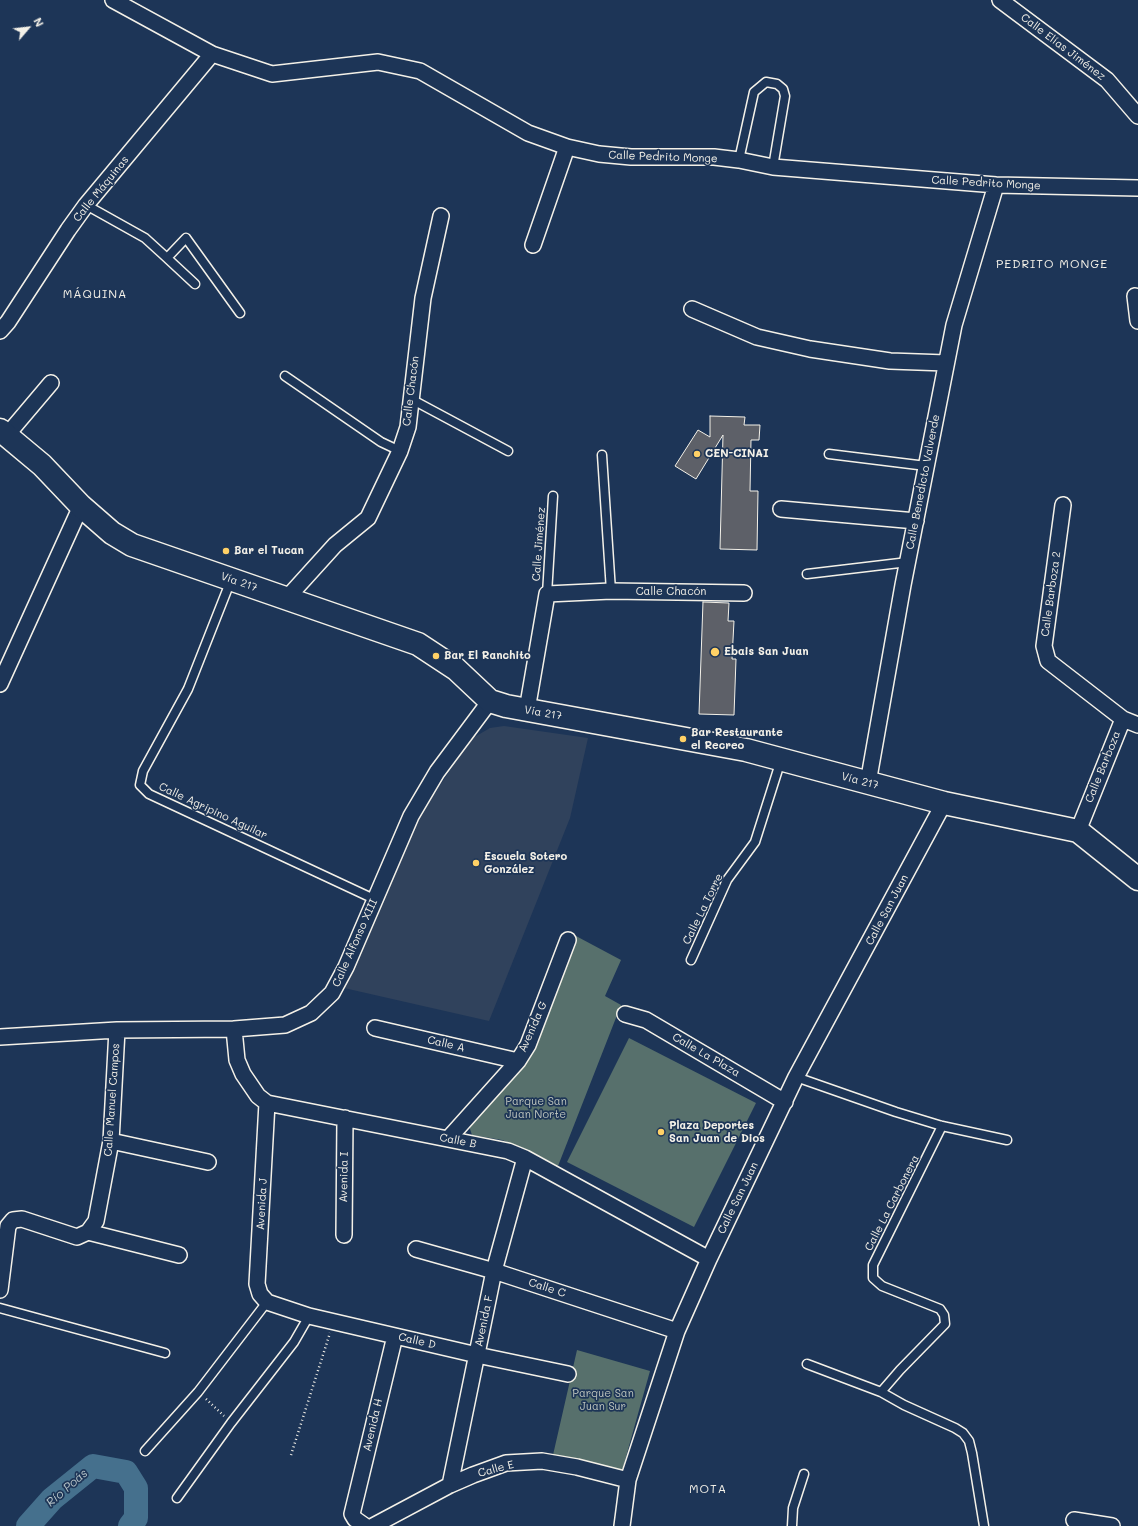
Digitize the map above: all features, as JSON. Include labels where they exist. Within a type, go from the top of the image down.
[{"type":"main road","name":"Vía 217","points":[[4,432],[42,465],[81,506],[112,533],[132,545],[418,644],[456,670],[490,701],[506,706],[746,750],[944,803],[1078,831],[1138,879]]},
{"type":"street","name":"Calle Pedrito Monge","points":[[113,0],[212,54],[272,74],[378,62],[420,71],[528,133],[567,147],[599,154],[631,157],[714,157],[739,160],[774,168],[996,185],[1138,188]]},
{"type":"street","name":"Calle Elías Jiménez","points":[[1000,0],[1107,80],[1138,116]]},
{"type":"street","name":"Calle Máquinas","points":[[0,331],[8,322],[86,205],[212,54]]},
{"type":"street","points":[[533,245],[567,147]]},
{"type":"street","name":"Calle Benedicto Valverde","points":[[868,783],[946,362],[954,325],[996,185]]},
{"type":"street","name":"Calle Chacón","points":[[287,598],[335,545],[368,518],[400,451],[408,427],[410,399],[423,298],[441,216]]},
{"type":"street","points":[[1135,296],[1138,321]]},
{"type":"street","points":[[692,309],[757,337],[810,349],[890,361],[946,362]]},
{"type":"street","points":[[4,432],[51,383]]},
{"type":"street","name":"Calle Barboza 2","points":[[1063,505],[1044,646],[1048,661],[1123,719]]},
{"type":"street","points":[[0,684],[81,506]]},
{"type":"street","points":[[781,509],[916,521]]},
{"type":"street","name":"Calle Chacón","points":[[547,594],[610,591],[744,593]]},
{"type":"street","points":[[527,710],[547,594]]},
{"type":"street","name":"Calle Alfonso XIII","points":[[0,1037],[118,1030],[234,1029],[285,1025],[311,1013],[332,993],[346,967],[411,816],[437,772],[490,701]]},
{"type":"street","name":"Calle Barboza","points":[[1078,831],[1123,719],[1138,725]]},
{"type":"street","name":"Calle San Juan","points":[[622,1526],[628,1480],[677,1331],[709,1259],[796,1077],[944,803]]},
{"type":"street","name":"Avenida G","points":[[448,1139],[518,1060],[528,1045],[568,940]]},
{"type":"street","name":"Calle La Plaza","points":[[625,1014],[646,1020],[785,1102]]},
{"type":"street","name":"Calle A","points":[[375,1028],[518,1060]]},
{"type":"street","points":[[234,1029],[237,1060],[243,1074],[258,1096],[268,1103]]},
{"type":"street","name":"Calle Manuel Campos","points":[[88,1232],[96,1221],[111,1141],[118,1030]]},
{"type":"street","name":"Calle B","points":[[268,1103],[508,1151],[525,1158],[709,1259]]},
{"type":"street","name":"Avenida J","points":[[267,1302],[260,1294],[257,1284],[268,1103]]},
{"type":"street","name":"Avenida I","points":[[344,1235],[345,1118]]},
{"type":"street","points":[[111,1141],[208,1162]]},
{"type":"street","name":"Avenida F","points":[[450,1485],[494,1271],[525,1158]]},
{"type":"street","points":[[0,1290],[8,1226],[13,1220],[22,1219],[77,1237],[88,1232],[178,1255]]},
{"type":"street","name":"Calle C","points":[[416,1249],[494,1271],[677,1331]]},
{"type":"street","name":"Calle D","points":[[267,1302],[309,1316],[334,1322],[568,1374]]},
{"type":"street","name":"Avenida H","points":[[365,1526],[355,1519],[352,1514],[395,1336]]},
{"type":"street","name":"Calle E","points":[[374,1526],[450,1485],[506,1463],[542,1461],[577,1467],[628,1480]]},
{"type":"street","points":[[1074,1520],[1112,1526]]},
{"type":"lane","points":[[739,160],[754,92],[761,84],[766,82],[777,84],[783,89],[785,96],[774,168]]},
{"type":"lane","points":[[86,205],[145,238],[195,284]]},
{"type":"lane","points":[[168,258],[186,238],[240,313]]},
{"type":"lane","points":[[285,376],[381,442],[400,451]]},
{"type":"lane","points":[[410,399],[508,451]]},
{"type":"lane","points":[[829,454],[926,466]]},
{"type":"lane","points":[[602,455],[610,591]]},
{"type":"lane","name":"Calle Jiménez","points":[[547,594],[554,496]]},
{"type":"lane","points":[[807,574],[908,562]]},
{"type":"lane","name":"Calle Agripino Aguilar","points":[[231,579],[188,689],[143,771],[140,785],[149,794],[374,899]]},
{"type":"lane","name":"Calle La Torre","points":[[691,960],[728,880],[755,842],[781,759]]},
{"type":"lane","points":[[796,1077],[896,1112],[942,1126],[1008,1140]]},
{"type":"lane","name":"Calle La Carbonera","points":[[881,1392],[944,1324],[944,1315],[940,1309],[882,1286],[873,1278],[873,1265],[942,1126]]},
{"type":"lane","points":[[145,1451],[198,1392],[267,1302]]},
{"type":"lane","points":[[0,1308],[165,1353]]},
{"type":"lane","points":[[177,1498],[231,1423],[294,1342],[309,1316]]},
{"type":"lane","points":[[807,1364],[881,1392],[904,1405],[963,1433],[969,1442],[972,1453],[984,1526]]},
{"type":"lane","points":[[792,1526],[793,1508],[804,1474]]},
{"type":"path","points":[[291,1455],[334,1322]]},
{"type":"path","points":[[198,1392],[231,1423]]},
{"type":"shaded area","name":"Escuela Sotero González","points":[[504,726],[588,738],[570,818],[489,1021],[344,988],[422,812],[471,739],[490,728]]},
{"type":"green space","name":"Parque San Juan Norte","points":[[576,936],[621,960],[605,996],[621,1005],[558,1166],[528,1150],[502,1140],[472,1135],[470,1122],[537,1033]]},
{"type":"green space","name":"Plaza Deportes San Juan de Dios","points":[[629,1038],[756,1103],[694,1227],[567,1162]]},
{"type":"green space","name":"Parque San Juan Sur","points":[[577,1350],[650,1371],[622,1471],[553,1455]]},
{"type":"building","points":[[710,416],[745,417],[744,425],[760,425],[759,440],[751,440],[750,491],[758,491],[757,550],[720,549],[723,435],[696,479],[675,466],[698,430],[710,437]]},
{"type":"building","name":"Ebais San Juan","points":[[703,602],[729,603],[728,621],[734,621],[732,659],[736,659],[734,715],[699,714]]},
{"type":"waterway","name":"Río Poás","points":[[28,1526],[52,1499],[93,1466],[126,1472],[136,1488],[136,1518],[130,1526]]},
{"type":"place","name":"CEN-CINAI","points":[[697,454]]},
{"type":"place","name":"Bar el Tucan","points":[[226,551]]},
{"type":"place","name":"Ebais San Juan","points":[[715,652]]},
{"type":"place","name":"Bar El Ranchito","points":[[436,656]]},
{"type":"place","name":"Bar Restaurante el Recreo","points":[[683,739]]},
{"type":"place","name":"Escuela Sotero González","points":[[476,863]]},
{"type":"place","name":"Plaza Deportes San Juan de Dios","points":[[661,1132]]},
{"type":"district","name":"PEDRITO MONGE","points":[[1052,264]]},
{"type":"district","name":"MÁQUINA","points":[[95,294]]},
{"type":"district","name":"MOTA","points":[[708,1489]]}]
